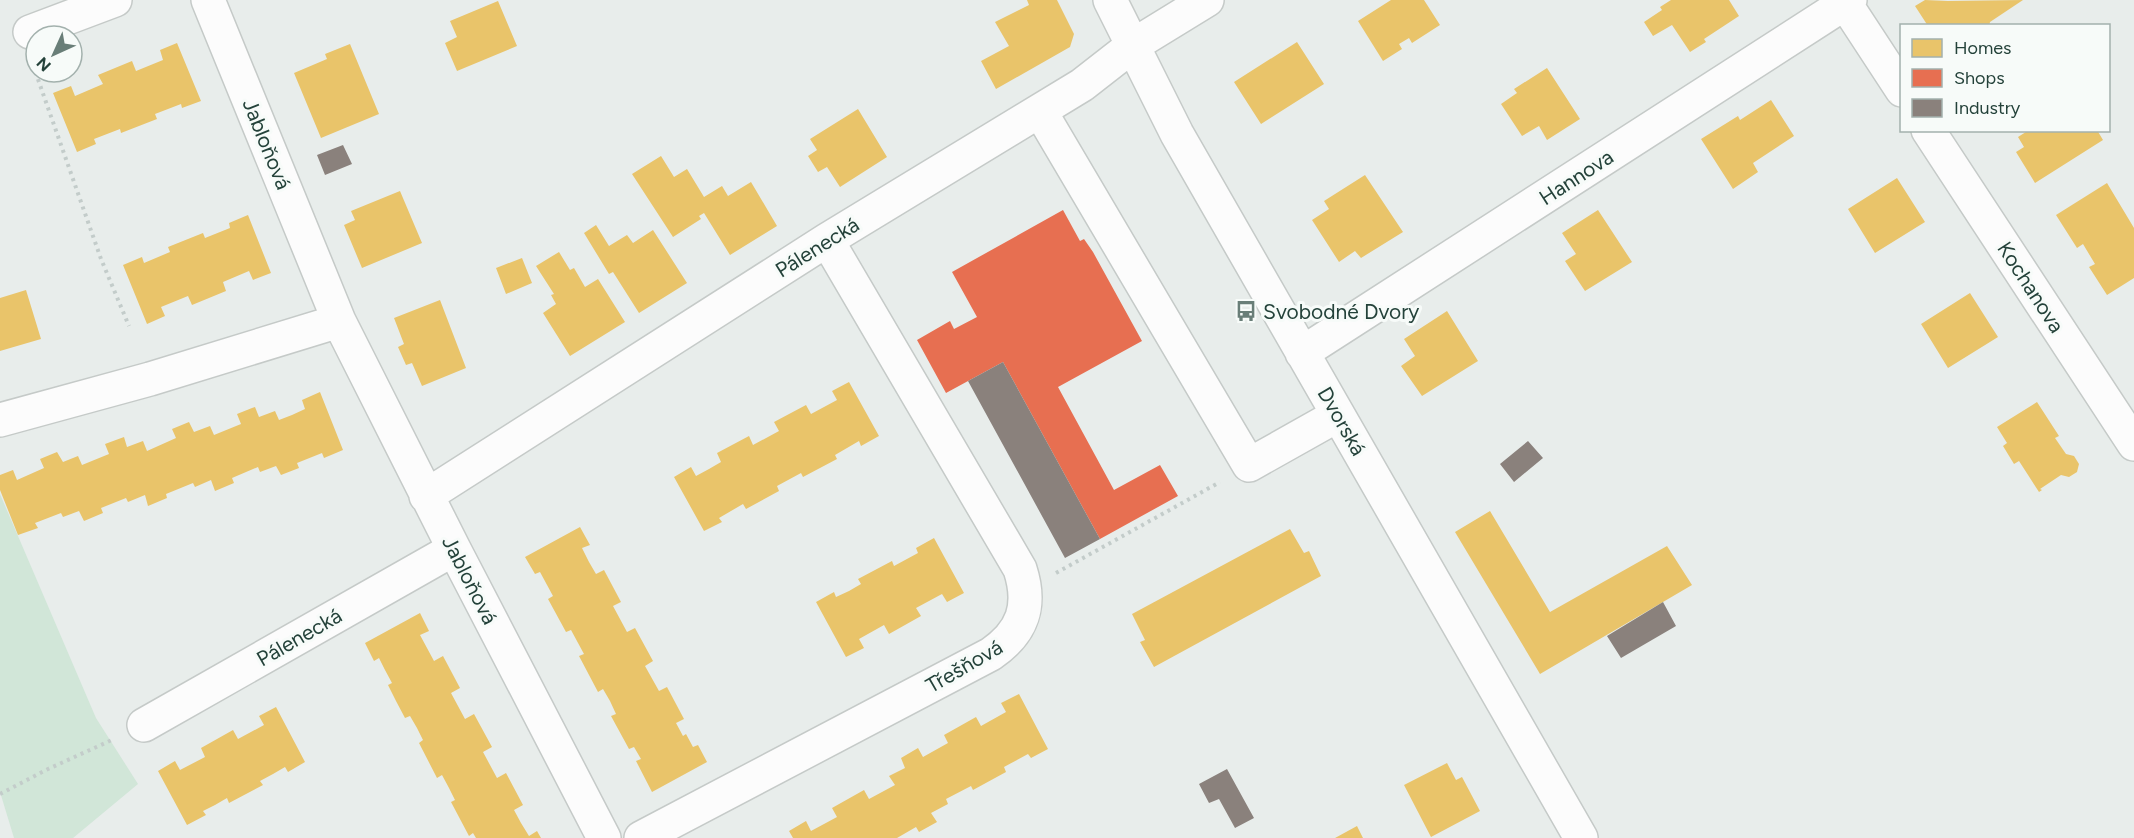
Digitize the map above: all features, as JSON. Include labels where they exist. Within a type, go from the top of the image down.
[{"type":"street","points":[[51,24],[115,0]]},
{"type":"street","name":"Jabloňová","points":[[208,0],[339,321],[426,496],[604,838]]},
{"type":"street","name":"Dvorská","points":[[1110,0],[1177,134],[1581,838]]},
{"type":"street","name":"Pálenecká","points":[[426,496],[827,240],[1082,86],[1132,46],[1207,0]]},
{"type":"street","points":[[1847,1],[1900,87]]},
{"type":"street","name":"Hannova","points":[[1302,353],[1847,1]]},
{"type":"street","points":[[1040,111],[1249,465],[1338,415]]},
{"type":"street","name":"Kochanova","points":[[1929,132],[2134,444]]},
{"type":"street","name":"Třešňová","points":[[641,838],[991,654],[1006,643],[1019,627],[1025,607],[1025,590],[1020,569],[827,240]]},
{"type":"street","points":[[0,420],[150,379],[339,321]]},
{"type":"street","name":"Pálenecká","points":[[144,725],[454,549]]},
{"type":"path","points":[[39,84],[101,259],[129,326]]},
{"type":"path","points":[[1025,590],[1249,465]]},
{"type":"path","points":[[0,794],[48,768],[144,725]]},
{"type":"green space","points":[[0,494],[96,718],[138,784],[73,838],[14,838],[0,792]]},
{"type":"building: Homes","points":[[1027,0],[1057,0],[1074,34],[1070,47],[996,89],[981,61],[1009,46],[995,22],[1029,5]]},
{"type":"building: Homes","points":[[1391,0],[1424,0],[1440,25],[1412,43],[1409,38],[1399,44],[1402,49],[1383,61],[1358,21]]},
{"type":"building: Homes","points":[[1671,0],[1729,0],[1739,16],[1704,39],[1706,42],[1690,52],[1672,25],[1653,36],[1644,22],[1662,10],[1660,7]]},
{"type":"building: Homes","points":[[1925,0],[2023,0],[1990,24],[1927,24],[1915,6]]},
{"type":"building: Homes","points":[[498,1],[517,46],[457,71],[445,43],[457,37],[450,21]]},
{"type":"building: Homes","points":[[1297,42],[1324,84],[1261,124],[1234,82]]},
{"type":"building: Homes","points":[[177,43],[201,101],[182,108],[181,104],[155,114],[157,119],[121,133],[120,129],[94,139],[96,144],[77,152],[53,93],[71,86],[75,96],[103,84],[98,75],[132,61],[136,71],[163,60],[160,50]]},
{"type":"building: Homes","points":[[350,44],[379,114],[321,138],[294,73],[327,59],[325,54]]},
{"type":"building: Homes","points":[[1547,68],[1580,119],[1547,140],[1539,126],[1522,136],[1501,104],[1517,93],[1514,89]]},
{"type":"building: Homes","points":[[1771,100],[1794,136],[1753,163],[1758,172],[1733,189],[1701,139],[1738,116],[1740,120]]},
{"type":"building: Homes","points":[[858,109],[887,157],[840,187],[827,167],[818,172],[808,156],[817,150],[810,139]]},
{"type":"building: Homes","points":[[2026,132],[2098,132],[2103,140],[2035,183],[2016,152],[2024,147],[2018,137]]},
{"type":"building: Homes","points":[[661,156],[674,177],[687,169],[704,197],[722,186],[728,196],[751,182],[777,226],[730,255],[704,213],[699,216],[701,219],[673,237],[632,174]]},
{"type":"building: Homes","points":[[1365,175],[1403,232],[1361,258],[1355,251],[1339,262],[1312,220],[1329,209],[1324,201]]},
{"type":"building: Homes","points":[[1897,178],[1925,222],[1875,253],[1848,209]]},
{"type":"building: Homes","points":[[2107,183],[2134,228],[2134,278],[2107,295],[2089,267],[2095,264],[2083,244],[2077,248],[2056,215]]},
{"type":"building: Homes","points":[[400,191],[422,243],[362,268],[344,225],[355,220],[351,211]]},
{"type":"building: Homes","points":[[1598,210],[1632,262],[1585,291],[1565,261],[1576,254],[1562,233]]},
{"type":"building: Homes","points":[[248,215],[271,273],[253,280],[249,271],[223,282],[226,291],[192,305],[188,296],[161,307],[165,316],[147,324],[123,265],[142,257],[144,263],[170,252],[168,247],[203,233],[205,238],[230,228],[229,223]]},
{"type":"building: Homes","points":[[596,225],[609,246],[627,235],[633,243],[653,230],[687,283],[639,313],[613,272],[609,274],[584,233]]},
{"type":"building: Homes","points":[[559,252],[570,270],[574,268],[585,287],[598,279],[625,322],[570,356],[543,313],[556,304],[551,295],[554,294],[536,266]]},
{"type":"building: Homes","points":[[522,258],[532,283],[506,294],[496,268]]},
{"type":"building: Homes","points":[[26,290],[41,339],[0,351],[0,298]]},
{"type":"building: Homes","points":[[1970,293],[1998,337],[1948,368],[1921,324]]},
{"type":"building: Homes","points":[[440,300],[466,368],[422,386],[412,363],[406,365],[398,347],[404,344],[394,318]]},
{"type":"building: Homes","points":[[1447,311],[1478,361],[1422,396],[1401,366],[1415,356],[1404,339]]},
{"type":"building: Homes","points":[[849,382],[879,436],[861,446],[859,441],[835,455],[837,459],[803,477],[801,473],[777,486],[779,491],[746,509],[743,504],[719,518],[722,522],[704,531],[674,477],[691,467],[696,476],[721,462],[717,453],[749,436],[753,445],[779,431],[774,422],[806,405],[811,414],[837,400],[832,391]]},
{"type":"building: Homes","points":[[320,392],[343,450],[324,458],[322,453],[297,463],[299,468],[281,475],[276,466],[260,472],[258,467],[232,478],[234,483],[215,491],[211,480],[195,487],[193,483],[166,494],[167,498],[148,506],[145,495],[128,502],[126,498],[101,508],[103,513],[84,521],[79,511],[63,517],[61,513],[35,523],[38,528],[18,535],[0,490],[0,475],[13,470],[17,480],[44,468],[40,459],[57,452],[63,462],[78,456],[82,465],[109,454],[105,444],[124,437],[127,447],[143,441],[147,451],[176,438],[172,429],[189,422],[194,432],[210,426],[214,435],[241,424],[237,414],[255,407],[259,417],[275,411],[279,420],[305,409],[302,400]]},
{"type":"building: Homes","points":[[2037,402],[2059,436],[2055,438],[2066,454],[2074,456],[2079,464],[2077,472],[2069,477],[2061,475],[2039,492],[2019,461],[2014,464],[2003,446],[2007,443],[1997,427]]},
{"type":"building: Homes","points":[[1490,511],[1550,612],[1667,546],[1692,585],[1540,674],[1455,532]]},
{"type":"building: Homes","points":[[580,527],[590,545],[582,548],[589,562],[596,574],[604,570],[621,602],[613,606],[627,632],[635,628],[653,661],[645,666],[659,691],[667,687],[684,719],[676,723],[683,736],[686,734],[693,747],[698,745],[707,762],[652,792],[636,761],[641,759],[634,747],[629,749],[611,716],[616,714],[610,701],[603,689],[598,692],[579,656],[584,654],[571,630],[566,632],[548,599],[553,596],[540,572],[535,574],[525,557]]},
{"type":"building: Homes","points":[[1290,529],[1304,553],[1309,551],[1321,576],[1154,667],[1140,642],[1145,640],[1132,614]]},
{"type":"building: Homes","points":[[934,538],[964,593],[947,602],[942,594],[916,608],[921,616],[889,634],[884,625],[859,639],[864,648],[846,657],[816,602],[834,592],[836,597],[849,591],[861,584],[858,579],[892,561],[894,566],[918,553],[916,548]]},
{"type":"building: Homes","points":[[420,613],[429,631],[420,635],[434,661],[443,656],[460,688],[451,693],[465,719],[474,714],[492,747],[483,752],[497,778],[506,773],[523,805],[514,810],[529,836],[537,831],[541,838],[476,838],[473,833],[469,836],[451,802],[455,800],[449,788],[442,775],[437,778],[419,743],[423,740],[417,728],[410,716],[405,718],[396,701],[388,685],[392,683],[379,658],[374,661],[365,643]]},
{"type":"building: Homes","points":[[1019,694],[1048,749],[1031,758],[1028,754],[1004,767],[1006,772],[973,790],[971,786],[946,799],[948,804],[931,813],[937,822],[919,832],[916,827],[897,838],[793,838],[789,831],[806,821],[811,831],[837,817],[832,808],[864,790],[869,799],[895,785],[889,776],[905,768],[901,758],[918,748],[923,757],[948,743],[944,735],[976,717],[981,726],[1006,712],[1001,703]]},
{"type":"building: Homes","points":[[276,707],[305,762],[288,772],[285,767],[260,781],[263,785],[229,803],[227,798],[203,811],[206,815],[187,825],[158,771],[175,761],[180,770],[205,757],[201,748],[233,730],[238,739],[264,725],[259,716]]},
{"type":"building: Homes","points":[[1447,763],[1456,780],[1462,777],[1480,811],[1431,837],[1404,785]]},
{"type":"building: Homes","points":[[1357,826],[1363,838],[1335,838]]},
{"type":"building: Shops","points":[[1063,210],[1080,241],[1084,239],[1093,252],[1142,341],[1058,387],[1114,490],[1160,465],[1178,496],[1100,539],[1003,362],[946,393],[917,340],[950,321],[954,329],[977,317],[952,272]]},
{"type":"building: Industry","points":[[343,145],[352,164],[325,175],[317,155]]},
{"type":"building: Industry","points":[[1003,362],[1100,539],[1065,558],[968,381]]},
{"type":"building: Industry","points":[[1528,441],[1543,458],[1514,482],[1500,464]]},
{"type":"building: Industry","points":[[1663,602],[1676,626],[1621,658],[1607,636]]},
{"type":"building: Industry","points":[[1227,769],[1254,818],[1235,828],[1219,799],[1209,803],[1199,784]]},
{"type":"place","name":"Svobodné Dvory","points":[[1246,311]]}]
